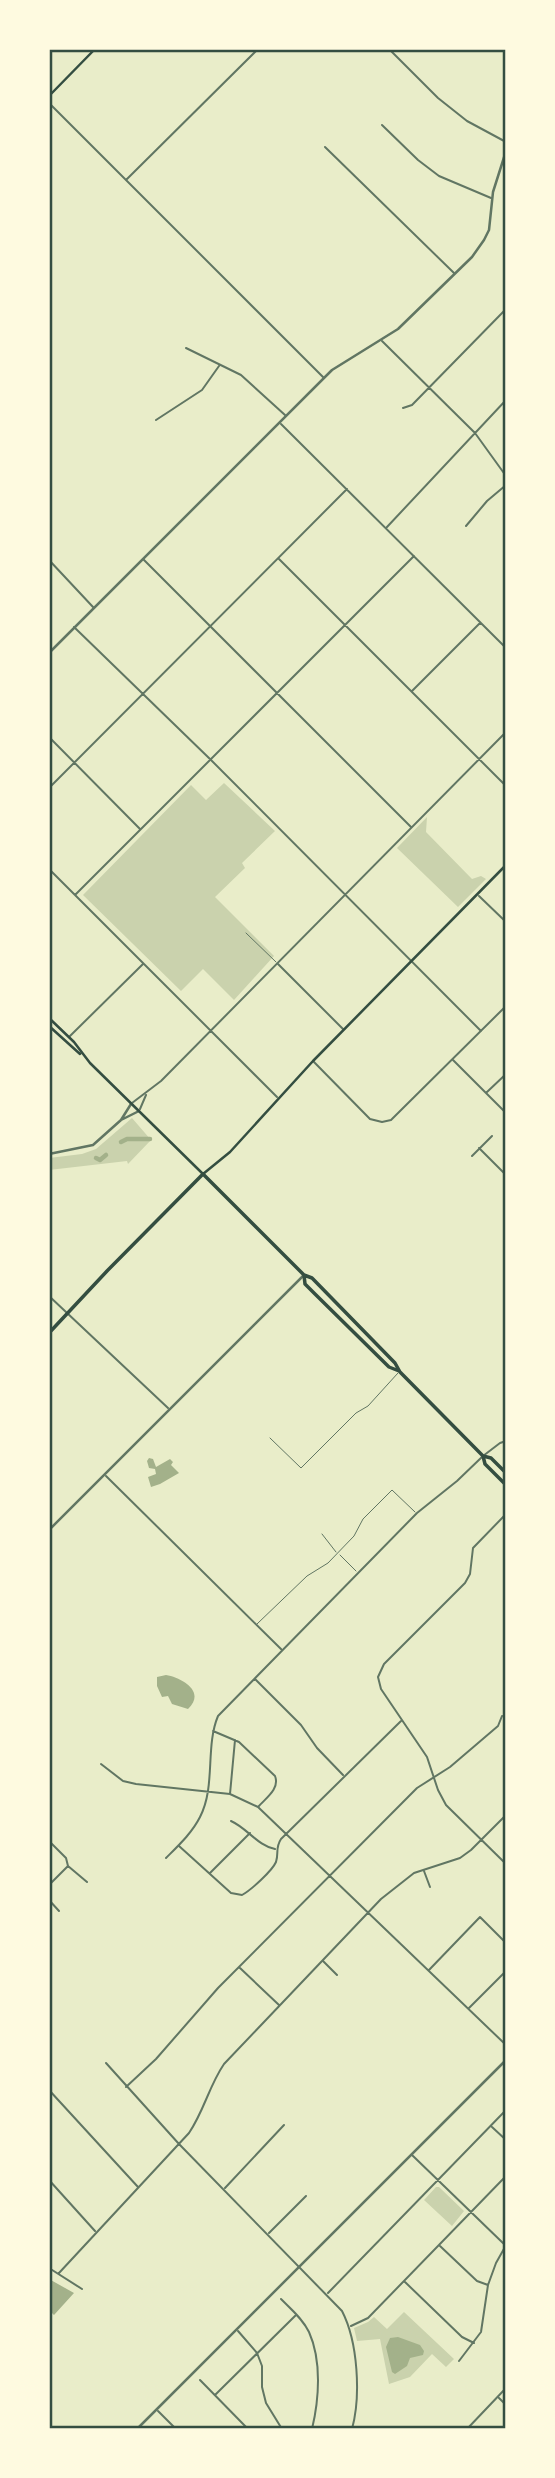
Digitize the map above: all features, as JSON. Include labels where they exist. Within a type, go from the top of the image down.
[{"type":"main road","points":[[49,96],[94,49]]},
{"type":"main road","points":[[49,1333],[203,1174],[230,1152],[313,1061],[506,865]]},
{"type":"main road","points":[[49,1018],[131,1104],[365,1332],[395,1363],[400,1372],[483,1456],[485,1464],[506,1485]]},
{"type":"main road","points":[[49,1026],[51,1031],[83,1055]]},
{"type":"main road","points":[[304,1275],[305,1284],[389,1367],[400,1372]]},
{"type":"main road","points":[[483,1456],[491,1458],[506,1473]]},
{"type":"street","points":[[126,180],[258,49]]},
{"type":"street","points":[[388,49],[438,98],[467,121],[506,142]]},
{"type":"street","points":[[49,103],[324,378]]},
{"type":"street","points":[[382,125],[439,176],[492,199]]},
{"type":"street","points":[[325,147],[455,274]]},
{"type":"street","points":[[49,653],[324,378],[341,363],[382,341],[412,318],[455,274],[484,240],[506,151]]},
{"type":"street","points":[[403,408],[412,405],[506,309]]},
{"type":"street","points":[[382,341],[475,433],[506,476]]},
{"type":"street","points":[[186,348],[241,375],[286,416]]},
{"type":"street","points":[[156,421],[202,390],[219,365]]},
{"type":"street","points":[[386,528],[506,400]]},
{"type":"street","points":[[279,423],[506,648]]},
{"type":"street","points":[[466,526],[487,500],[506,485]]},
{"type":"street","points":[[49,788],[347,489]]},
{"type":"street","points":[[75,895],[414,556]]},
{"type":"street","points":[[143,559],[412,828]]},
{"type":"street","points":[[278,559],[506,786]]},
{"type":"street","points":[[49,560],[94,608]]},
{"type":"street","points":[[412,692],[481,622]]},
{"type":"street","points":[[74,628],[211,760],[481,1031]]},
{"type":"street","points":[[49,1154],[93,1146],[121,1120],[131,1104],[146,1094],[211,1030],[506,732]]},
{"type":"street","points":[[49,737],[141,829]]},
{"type":"street","points":[[49,869],[278,1098]]},
{"type":"street","points":[[478,894],[506,922]]},
{"type":"street","points":[[69,1037],[143,963]]},
{"type":"street","points":[[277,963],[344,1029]]},
{"type":"street","points":[[313,1061],[370,1119],[382,1122],[391,1120],[506,1006]]},
{"type":"street","points":[[452,1060],[506,1113]]},
{"type":"street","points":[[486,1093],[506,1074]]},
{"type":"street","points":[[121,1120],[139,1111],[146,1094]]},
{"type":"street","points":[[472,1156],[492,1136]]},
{"type":"street","points":[[480,1148],[506,1175]]},
{"type":"street","points":[[49,1530],[304,1275]]},
{"type":"street","points":[[49,1296],[170,1410]]},
{"type":"street","points":[[166,1858],[201,1815],[207,1791],[212,1731],[218,1716],[417,1513],[483,1456],[506,1441]]},
{"type":"street","points":[[105,1475],[282,1650]]},
{"type":"street","points":[[506,1514],[473,1548],[470,1574],[466,1583],[384,1664],[378,1677],[382,1689],[427,1757],[446,1805],[506,1864]]},
{"type":"street","points":[[254,1678],[301,1725],[317,1748],[344,1776]]},
{"type":"street","points":[[127,2087],[156,2059],[203,2004],[330,1874],[417,1788],[445,1771],[495,1727],[502,1716]]},
{"type":"street","points":[[178,1845],[231,1893],[238,1896],[246,1893],[273,1866],[277,1857],[276,1849],[286,1834],[402,1721]]},
{"type":"street","points":[[212,1731],[235,1739],[275,1776],[275,1788],[258,1807]]},
{"type":"street","points":[[230,1794],[235,1739]]},
{"type":"street","points":[[101,1764],[124,1781],[230,1794],[258,1807],[506,2045]]},
{"type":"street","points":[[60,2273],[179,2144],[199,2118],[224,2063],[369,1911],[405,1879],[460,1858],[506,1815]]},
{"type":"street","points":[[231,1821],[264,1846],[276,1849]]},
{"type":"street","points":[[209,1873],[250,1833]]},
{"type":"street","points":[[49,1841],[66,1858],[68,1866],[87,1882]]},
{"type":"street","points":[[49,1885],[68,1866]]},
{"type":"street","points":[[423,1870],[430,1887]]},
{"type":"street","points":[[49,1900],[59,1911]]},
{"type":"street","points":[[429,1970],[480,1917],[506,1942]]},
{"type":"street","points":[[322,1961],[337,1975]]},
{"type":"street","points":[[239,1968],[280,2006]]},
{"type":"street","points":[[469,2009],[506,1971]]},
{"type":"street","points":[[137,2429],[506,2060]]},
{"type":"street","points":[[106,2063],[179,2144],[342,2311],[350,2326],[357,2411],[352,2429]]},
{"type":"street","points":[[49,2090],[138,2188]]},
{"type":"street","points":[[327,2293],[506,2110]]},
{"type":"street","points":[[224,2189],[284,2125]]},
{"type":"street","points":[[491,2126],[506,2140]]},
{"type":"street","points":[[411,2155],[506,2245],[488,2285],[481,2332],[459,2361]]},
{"type":"street","points":[[350,2326],[368,2318],[506,2176]]},
{"type":"street","points":[[49,2180],[96,2232]]},
{"type":"street","points":[[268,2234],[306,2196]]},
{"type":"street","points":[[439,2245],[477,2281],[488,2285]]},
{"type":"street","points":[[49,2269],[60,2273],[82,2289]]},
{"type":"street","points":[[404,2281],[462,2337],[474,2343]]},
{"type":"street","points":[[281,2299],[309,2333],[316,2363],[317,2406],[312,2429]]},
{"type":"street","points":[[215,2395],[296,2315]]},
{"type":"street","points":[[237,2330],[257,2353],[262,2366],[262,2387],[266,2403],[282,2429]]},
{"type":"street","points":[[200,2381],[248,2429]]},
{"type":"street","points":[[467,2429],[506,2388]]},
{"type":"street","points":[[498,2398],[506,2405]]},
{"type":"street","points":[[157,2410],[176,2429]]},
{"type":"lane","points":[[246,933],[277,963]]},
{"type":"lane","points":[[270,1438],[301,1468],[356,1413],[368,1406],[400,1372]]},
{"type":"lane","points":[[256,1625],[307,1576],[328,1563],[355,1536],[363,1520],[392,1490],[417,1513]]},
{"type":"lane","points":[[323,1534],[337,1553],[359,1573]]},
{"type":"shaded area","points":[[224,783],[275,831],[242,863],[245,868],[215,897],[274,956],[234,1000],[203,969],[181,991],[83,895],[191,785],[206,800]]},
{"type":"shaded area","points":[[427,817],[426,832],[472,879],[481,876],[486,879],[458,907],[397,848]]},
{"type":"shaded area","points":[[132,1118],[151,1140],[128,1164],[127,1161],[49,1170],[49,1158],[82,1154],[96,1149]]},
{"type":"shaded area","points":[[149,1458],[153,1459],[156,1467],[170,1459],[173,1462],[171,1465],[179,1473],[151,1487],[148,1477],[156,1474],[155,1469],[149,1468]]},
{"type":"shaded area","points":[[166,1675],[179,1679],[190,1687],[195,1697],[188,1709],[172,1704],[168,1696],[162,1697],[157,1686],[157,1677]]},
{"type":"shaded area","points":[[436,2187],[464,2211],[452,2226],[424,2200]]},
{"type":"shaded area","points":[[49,2279],[74,2293],[54,2315],[49,2310]]},
{"type":"shaded area","points":[[404,2312],[454,2359],[446,2367],[432,2354],[410,2377],[389,2384],[380,2339],[357,2341],[354,2328],[374,2317],[387,2329]]},
{"type":"shaded area","points":[[398,2337],[420,2345],[424,2351],[423,2355],[410,2358],[407,2366],[395,2374],[392,2372],[386,2347],[390,2338]]},
{"type":"waterway","points":[[121,1142],[127,1139],[150,1139]]},
{"type":"waterway","points":[[96,1158],[100,1160],[106,1155]]}]
